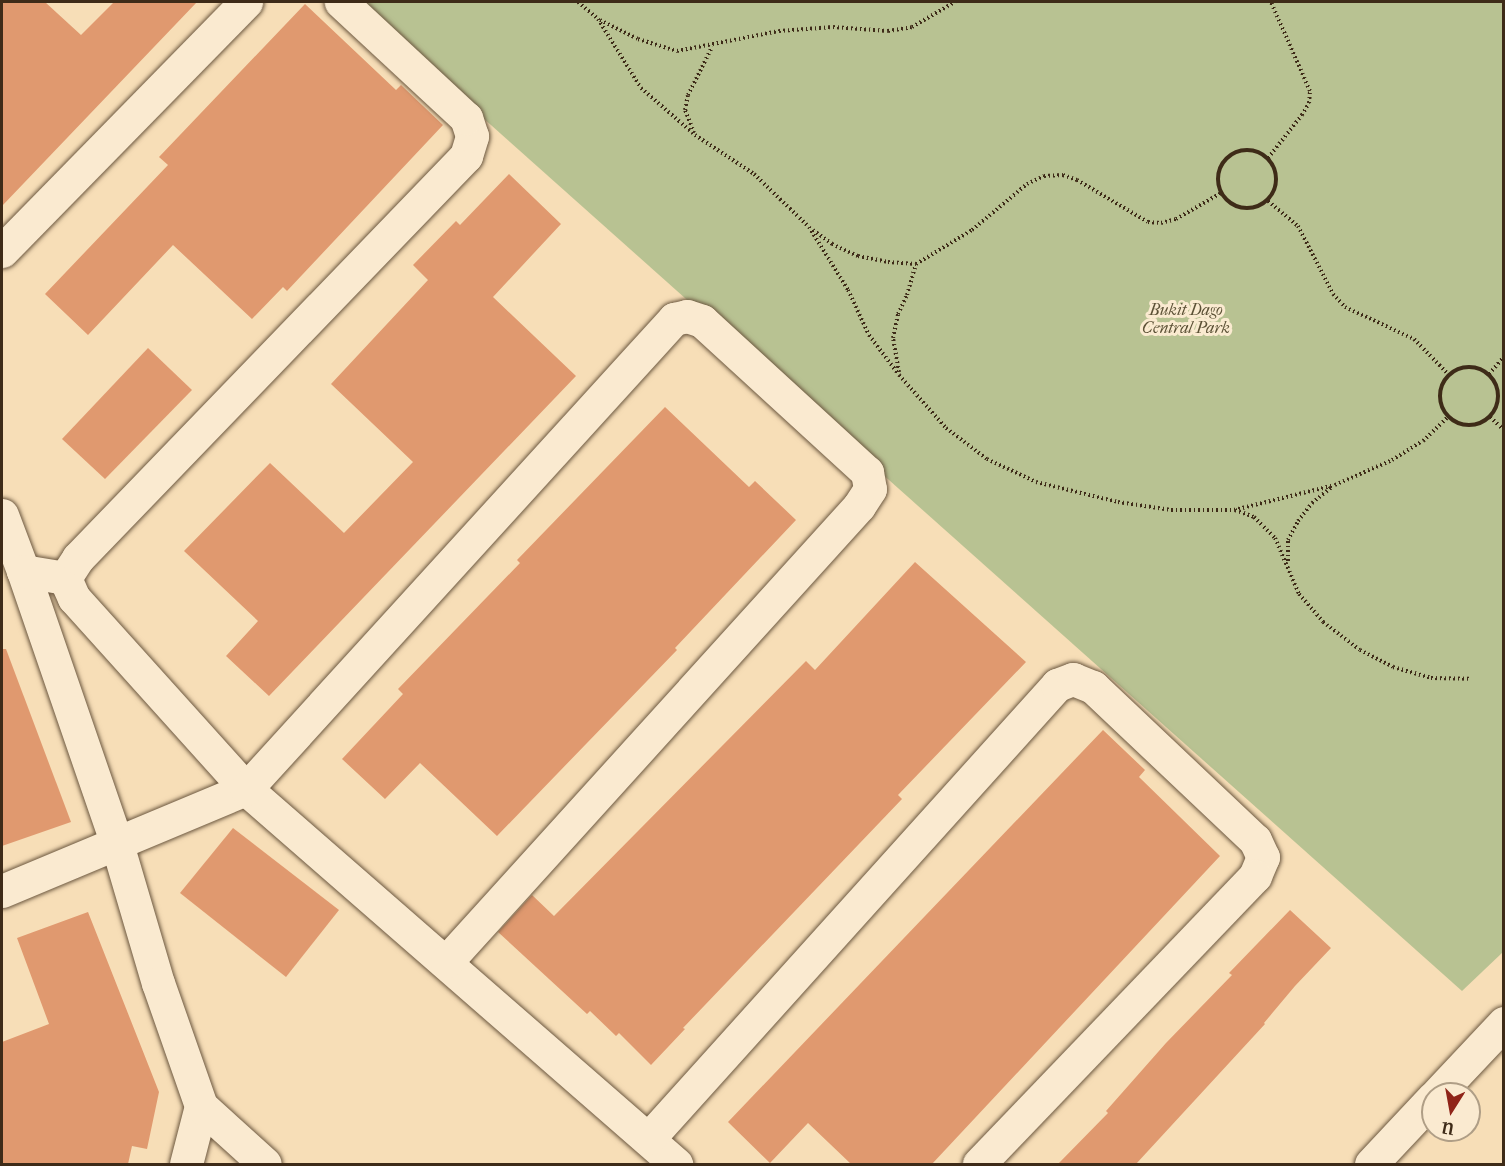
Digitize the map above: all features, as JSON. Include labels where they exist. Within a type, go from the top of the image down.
[{"type":"street","points":[[2,251],[246,2]]},
{"type":"street","points":[[65,578],[78,558],[466,156],[472,136],[466,118],[340,2]]},
{"type":"street","points":[[2,891],[246,789],[674,319],[687,316],[702,321],[867,472],[870,489],[860,506],[447,961]]},
{"type":"street","points":[[2,515],[117,844],[158,983],[201,1106],[265,1164]]},
{"type":"street","points":[[23,571],[65,578]]},
{"type":"street","points":[[65,578],[74,598],[246,789],[447,961],[676,1164]]},
{"type":"street","points":[[649,1138],[1057,685],[1073,679],[1093,687],[1255,840],[1263,857],[1255,876],[979,1164]]},
{"type":"street","points":[[1450,1082],[1499,1035]]},
{"type":"street","points":[[186,1164],[201,1106]]},
{"type":"street","points":[[1371,1164],[1421,1111]]},
{"type":"path","points":[[578,2],[598,19],[638,39],[677,51],[779,32],[833,27],[888,31],[912,27],[955,2]]},
{"type":"path","points":[[1268,158],[1309,103],[1310,91],[1271,2]]},
{"type":"path","points":[[598,19],[641,88],[695,135],[754,174],[809,227],[832,244],[858,256],[888,262],[916,264],[972,230],[1027,184],[1044,176],[1063,175],[1077,180],[1148,222],[1161,224],[1176,219],[1221,193]]},
{"type":"path","points":[[695,135],[685,110],[695,77],[712,46]]},
{"type":"path","points":[[1247,150],[1258,152],[1268,158],[1277,179],[1275,191],[1268,201],[1247,209],[1235,207],[1221,193],[1217,179],[1226,158],[1236,152],[1247,150]]},
{"type":"path","points":[[1268,201],[1299,226],[1333,294],[1345,307],[1414,339],[1448,374]]},
{"type":"path","points":[[809,227],[848,290],[869,335],[899,375],[946,428],[987,459],[1036,482],[1118,502],[1171,510],[1234,510],[1335,485],[1392,460],[1423,441],[1448,417]]},
{"type":"path","points":[[899,375],[893,338],[898,314],[907,295],[916,264]]},
{"type":"path","points":[[1489,374],[1503,357]]},
{"type":"path","points":[[1468,366],[1479,368],[1489,374],[1496,384],[1499,395],[1497,407],[1490,417],[1480,423],[1469,425],[1448,417],[1438,396],[1441,385],[1448,374],[1468,366]]},
{"type":"path","points":[[1490,417],[1503,430]]},
{"type":"path","points":[[1288,565],[1288,540],[1298,521],[1312,503],[1335,485]]},
{"type":"path","points":[[1234,510],[1254,517],[1275,538],[1299,594],[1323,622],[1360,650],[1393,667],[1431,678],[1470,679]]},
{"type":"green space","name":"Bukit Dago Central Park","points":[[353,2],[1503,2],[1503,952],[1462,991]]},
{"type":"building","points":[[2,2],[45,2],[81,35],[114,2],[197,2],[2,206]]},
{"type":"building","points":[[305,4],[396,90],[401,85],[443,125],[287,291],[283,287],[252,319],[173,245],[88,335],[45,294],[168,165],[159,157]]},
{"type":"building","points":[[509,174],[561,224],[493,297],[576,376],[269,696],[226,656],[258,621],[184,551],[270,463],[344,533],[413,462],[331,384],[428,280],[413,265],[456,221],[460,225]]},
{"type":"building","points":[[148,348],[192,390],[105,479],[62,439]]},
{"type":"building","points":[[665,407],[749,487],[755,481],[796,520],[675,648],[677,650],[497,836],[420,763],[385,799],[342,759],[403,694],[398,689],[520,563],[517,560]]},
{"type":"building","points":[[915,562],[1026,662],[898,795],[902,799],[683,1028],[685,1029],[651,1065],[619,1033],[616,1036],[590,1011],[587,1014],[498,932],[532,895],[554,916],[806,661],[815,670]]},
{"type":"building","points":[[2,649],[6,649],[71,822],[2,846]]},
{"type":"building","points":[[1103,730],[1145,770],[1139,777],[1220,856],[932,1164],[851,1164],[808,1123],[770,1163],[728,1122]]},
{"type":"building","points":[[233,828],[339,910],[286,977],[180,893]]},
{"type":"building","points":[[1290,910],[1331,948],[1295,986],[1265,1024],[1136,1164],[1058,1164],[1108,1113],[1106,1111],[1166,1043],[1232,975],[1229,973]]},
{"type":"building","points":[[88,912],[159,1092],[147,1149],[132,1146],[128,1164],[2,1164],[2,1042],[49,1024],[17,938]]}]
